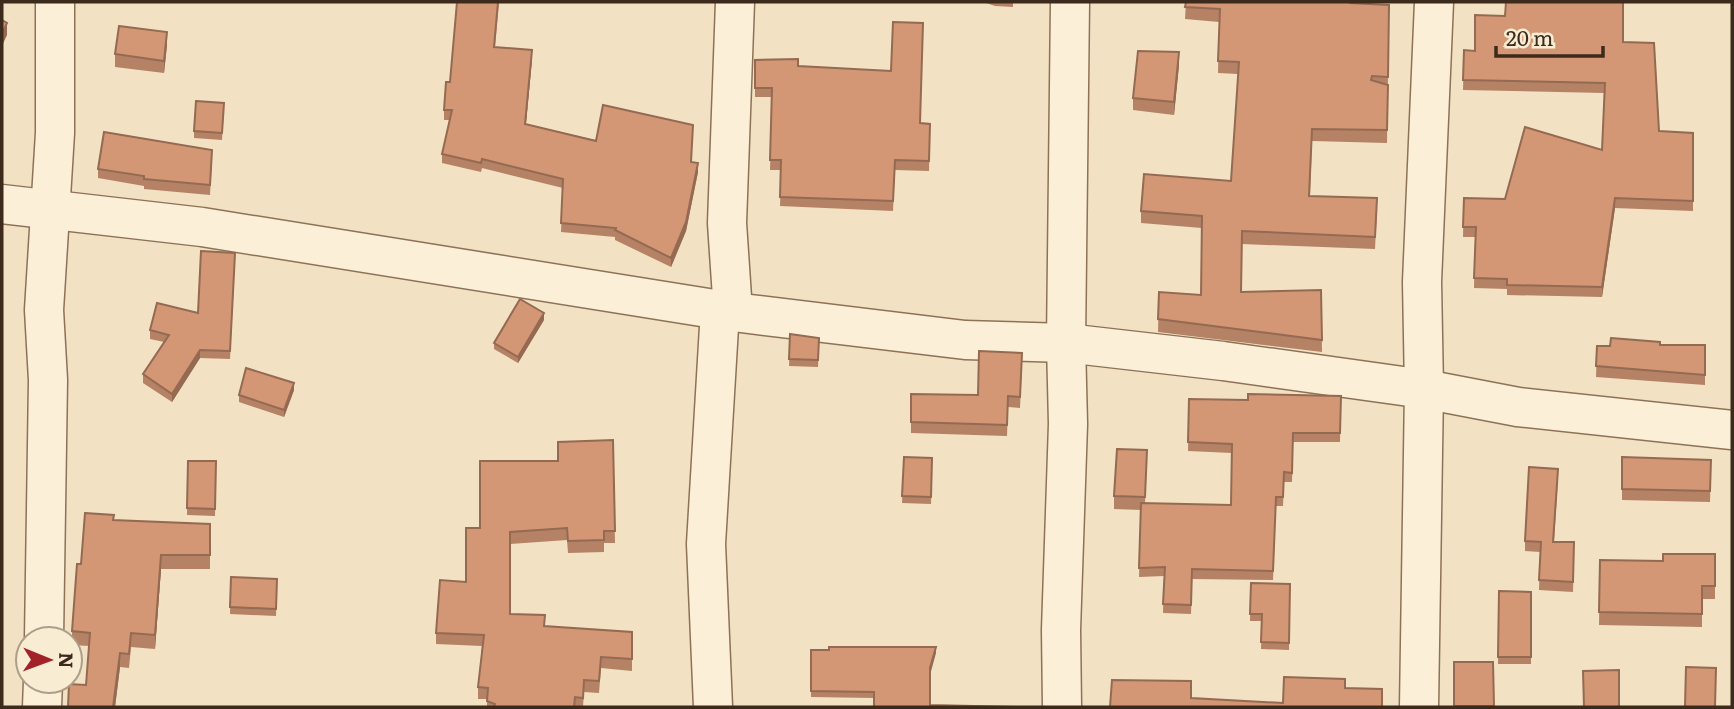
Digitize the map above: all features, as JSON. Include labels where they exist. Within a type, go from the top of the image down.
[{"type":"street","points":[[44,625],[48,380],[44,310],[55,133],[55,2]]},
{"type":"street","points":[[713,707],[706,544],[727,311],[727,223],[735,2]]},
{"type":"street","points":[[1062,707],[1061,630],[1068,424],[1066,343],[1070,2]]},
{"type":"street","points":[[1419,707],[1424,389],[1422,282],[1434,2]]},
{"type":"street","points":[[2,204],[202,228],[727,311],[965,340],[1066,343],[1424,389],[1518,407],[1732,430]]},
{"type":"building","points":[[457,2],[498,2],[494,47],[532,50],[525,124],[596,141],[603,105],[693,125],[691,162],[698,163],[686,222],[671,258],[615,230],[616,228],[561,223],[563,179],[482,159],[481,163],[442,154],[452,110],[444,110],[446,82],[450,82]]},
{"type":"building","points":[[1186,2],[1350,2],[1389,5],[1388,77],[1372,76],[1371,80],[1388,85],[1387,130],[1312,129],[1309,196],[1377,198],[1375,237],[1242,231],[1241,292],[1321,290],[1322,340],[1158,319],[1159,292],[1201,295],[1202,216],[1141,211],[1144,174],[1231,181],[1239,62],[1218,61],[1220,9],[1185,7]]},
{"type":"building","points":[[1506,2],[1623,2],[1623,42],[1654,43],[1659,131],[1693,133],[1693,201],[1615,198],[1602,287],[1507,285],[1507,279],[1474,278],[1476,227],[1463,227],[1464,198],[1505,199],[1525,127],[1602,150],[1605,83],[1463,80],[1464,50],[1475,51],[1475,15],[1505,16]]},
{"type":"building","points":[[2,20],[7,23],[2,34]]},
{"type":"building","points":[[893,22],[923,23],[920,123],[930,124],[929,161],[895,160],[893,201],[780,197],[781,160],[770,160],[772,88],[755,88],[755,60],[798,59],[798,66],[891,71]]},
{"type":"building","points":[[119,26],[167,32],[164,61],[115,54]]},
{"type":"building","points":[[1138,51],[1179,52],[1174,102],[1133,98]]},
{"type":"building","points":[[196,101],[224,103],[222,133],[194,131]]},
{"type":"building","points":[[104,132],[212,150],[210,185],[144,179],[144,176],[98,169]]},
{"type":"building","points":[[201,251],[235,253],[230,351],[200,350],[172,394],[143,374],[169,335],[150,330],[157,303],[198,313]]},
{"type":"building","points":[[520,299],[544,313],[518,357],[494,343]]},
{"type":"building","points":[[790,334],[819,338],[818,360],[789,359]]},
{"type":"building","points":[[1611,338],[1660,342],[1660,345],[1705,345],[1705,375],[1596,366],[1597,346],[1610,346]]},
{"type":"building","points":[[979,351],[1022,353],[1020,397],[1008,396],[1007,425],[911,422],[911,394],[978,395]]},
{"type":"building","points":[[246,368],[294,383],[284,410],[239,395]]},
{"type":"building","points":[[1248,394],[1341,396],[1340,433],[1293,433],[1292,473],[1284,472],[1283,497],[1276,497],[1273,571],[1192,569],[1191,605],[1163,604],[1165,567],[1139,568],[1141,503],[1231,505],[1232,444],[1188,442],[1189,399],[1248,400]]},
{"type":"building","points":[[613,440],[615,531],[604,531],[604,540],[568,541],[567,528],[510,532],[510,614],[545,615],[544,626],[632,632],[632,659],[601,657],[599,681],[584,680],[583,698],[575,697],[574,707],[494,707],[495,704],[487,701],[488,688],[478,687],[484,635],[436,633],[440,580],[466,582],[466,528],[480,528],[480,461],[558,461],[558,442]]},
{"type":"building","points":[[1117,449],[1147,450],[1145,497],[1114,496]]},
{"type":"building","points":[[904,457],[932,458],[931,497],[902,496]]},
{"type":"building","points":[[1622,457],[1711,460],[1710,491],[1622,489]]},
{"type":"building","points":[[188,461],[216,461],[215,509],[187,508]]},
{"type":"building","points":[[1529,467],[1558,469],[1553,542],[1574,542],[1573,582],[1539,580],[1541,542],[1525,541]]},
{"type":"building","points":[[85,513],[114,515],[113,520],[210,524],[210,555],[161,555],[155,635],[131,633],[129,654],[120,653],[113,707],[68,707],[69,695],[84,695],[86,685],[90,633],[84,632],[84,625],[72,625],[77,564],[81,564]]},
{"type":"building","points":[[1663,554],[1715,554],[1715,586],[1702,586],[1702,614],[1599,612],[1600,560],[1663,561]]},
{"type":"building","points":[[231,577],[277,579],[276,609],[230,607]]},
{"type":"building","points":[[1251,583],[1290,584],[1289,643],[1261,642],[1262,614],[1250,614]]},
{"type":"building","points":[[1499,591],[1531,592],[1531,657],[1498,657]]},
{"type":"building","points":[[829,647],[936,647],[930,668],[930,705],[1019,707],[874,707],[874,692],[811,691],[811,650],[829,650]]},
{"type":"building","points":[[1454,662],[1493,662],[1494,706],[1454,706]]},
{"type":"building","points":[[1686,667],[1716,668],[1715,707],[1685,707]]},
{"type":"building","points":[[1619,670],[1619,707],[1584,707],[1583,671]]},
{"type":"building","points":[[1284,677],[1345,679],[1345,688],[1382,689],[1382,707],[1110,707],[1112,680],[1191,681],[1191,698],[1283,703]]}]
